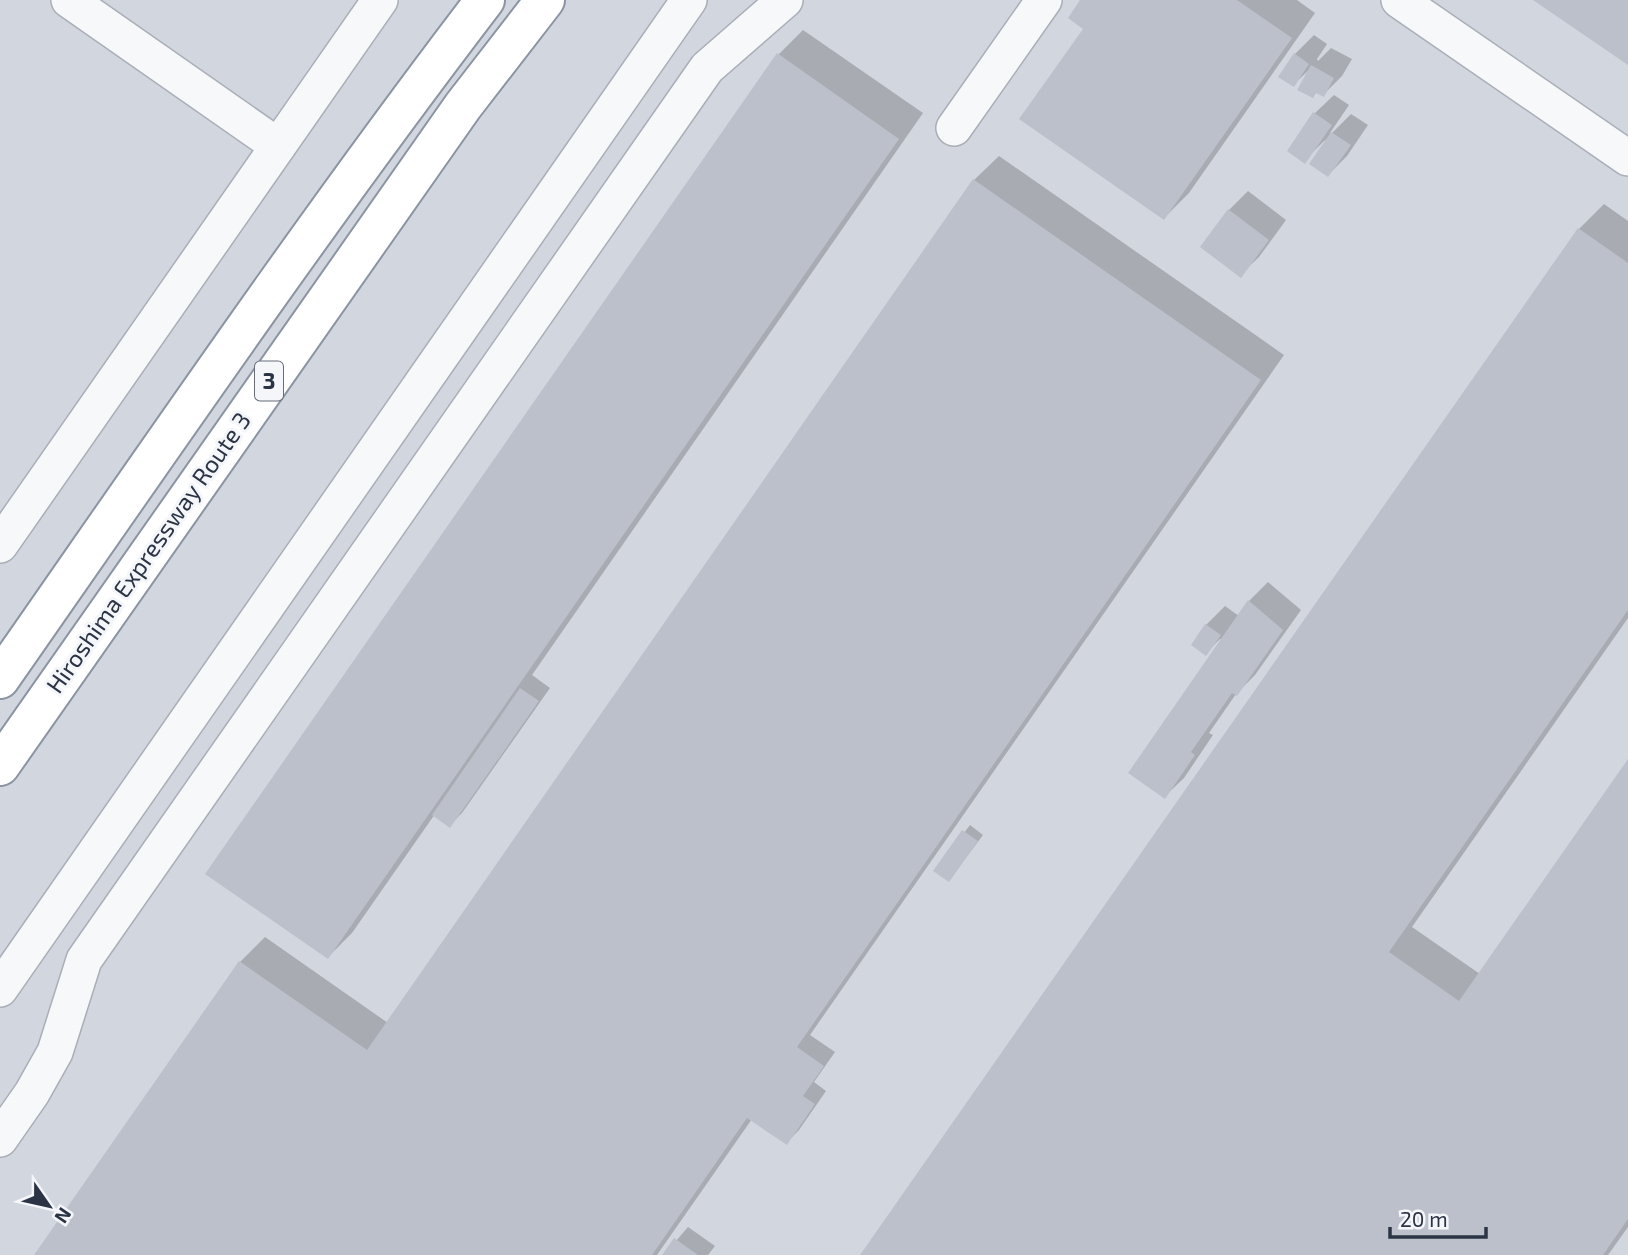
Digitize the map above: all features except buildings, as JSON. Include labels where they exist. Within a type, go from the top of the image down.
[{"type":"highway","name":"Hiroshima Expressway Route 3","points":[[0,679],[215,371],[485,0]]},
{"type":"highway","name":"Hiroshima Expressway Route 3","points":[[0,766],[463,106],[545,0]]},
{"type":"lane","points":[[69,0],[278,146]]},
{"type":"lane","points":[[1,542],[380,0]]},
{"type":"lane","points":[[0,989],[689,0]]},
{"type":"lane","points":[[0,1139],[32,1093],[55,1052],[83,960],[707,68],[785,0]]},
{"type":"lane","points":[[954,128],[1044,0]]},
{"type":"lane","points":[[1399,0],[1628,158]]},
{"type":"shaded area","points":[[0,0],[1628,0],[1628,1255],[0,1255]]}]
